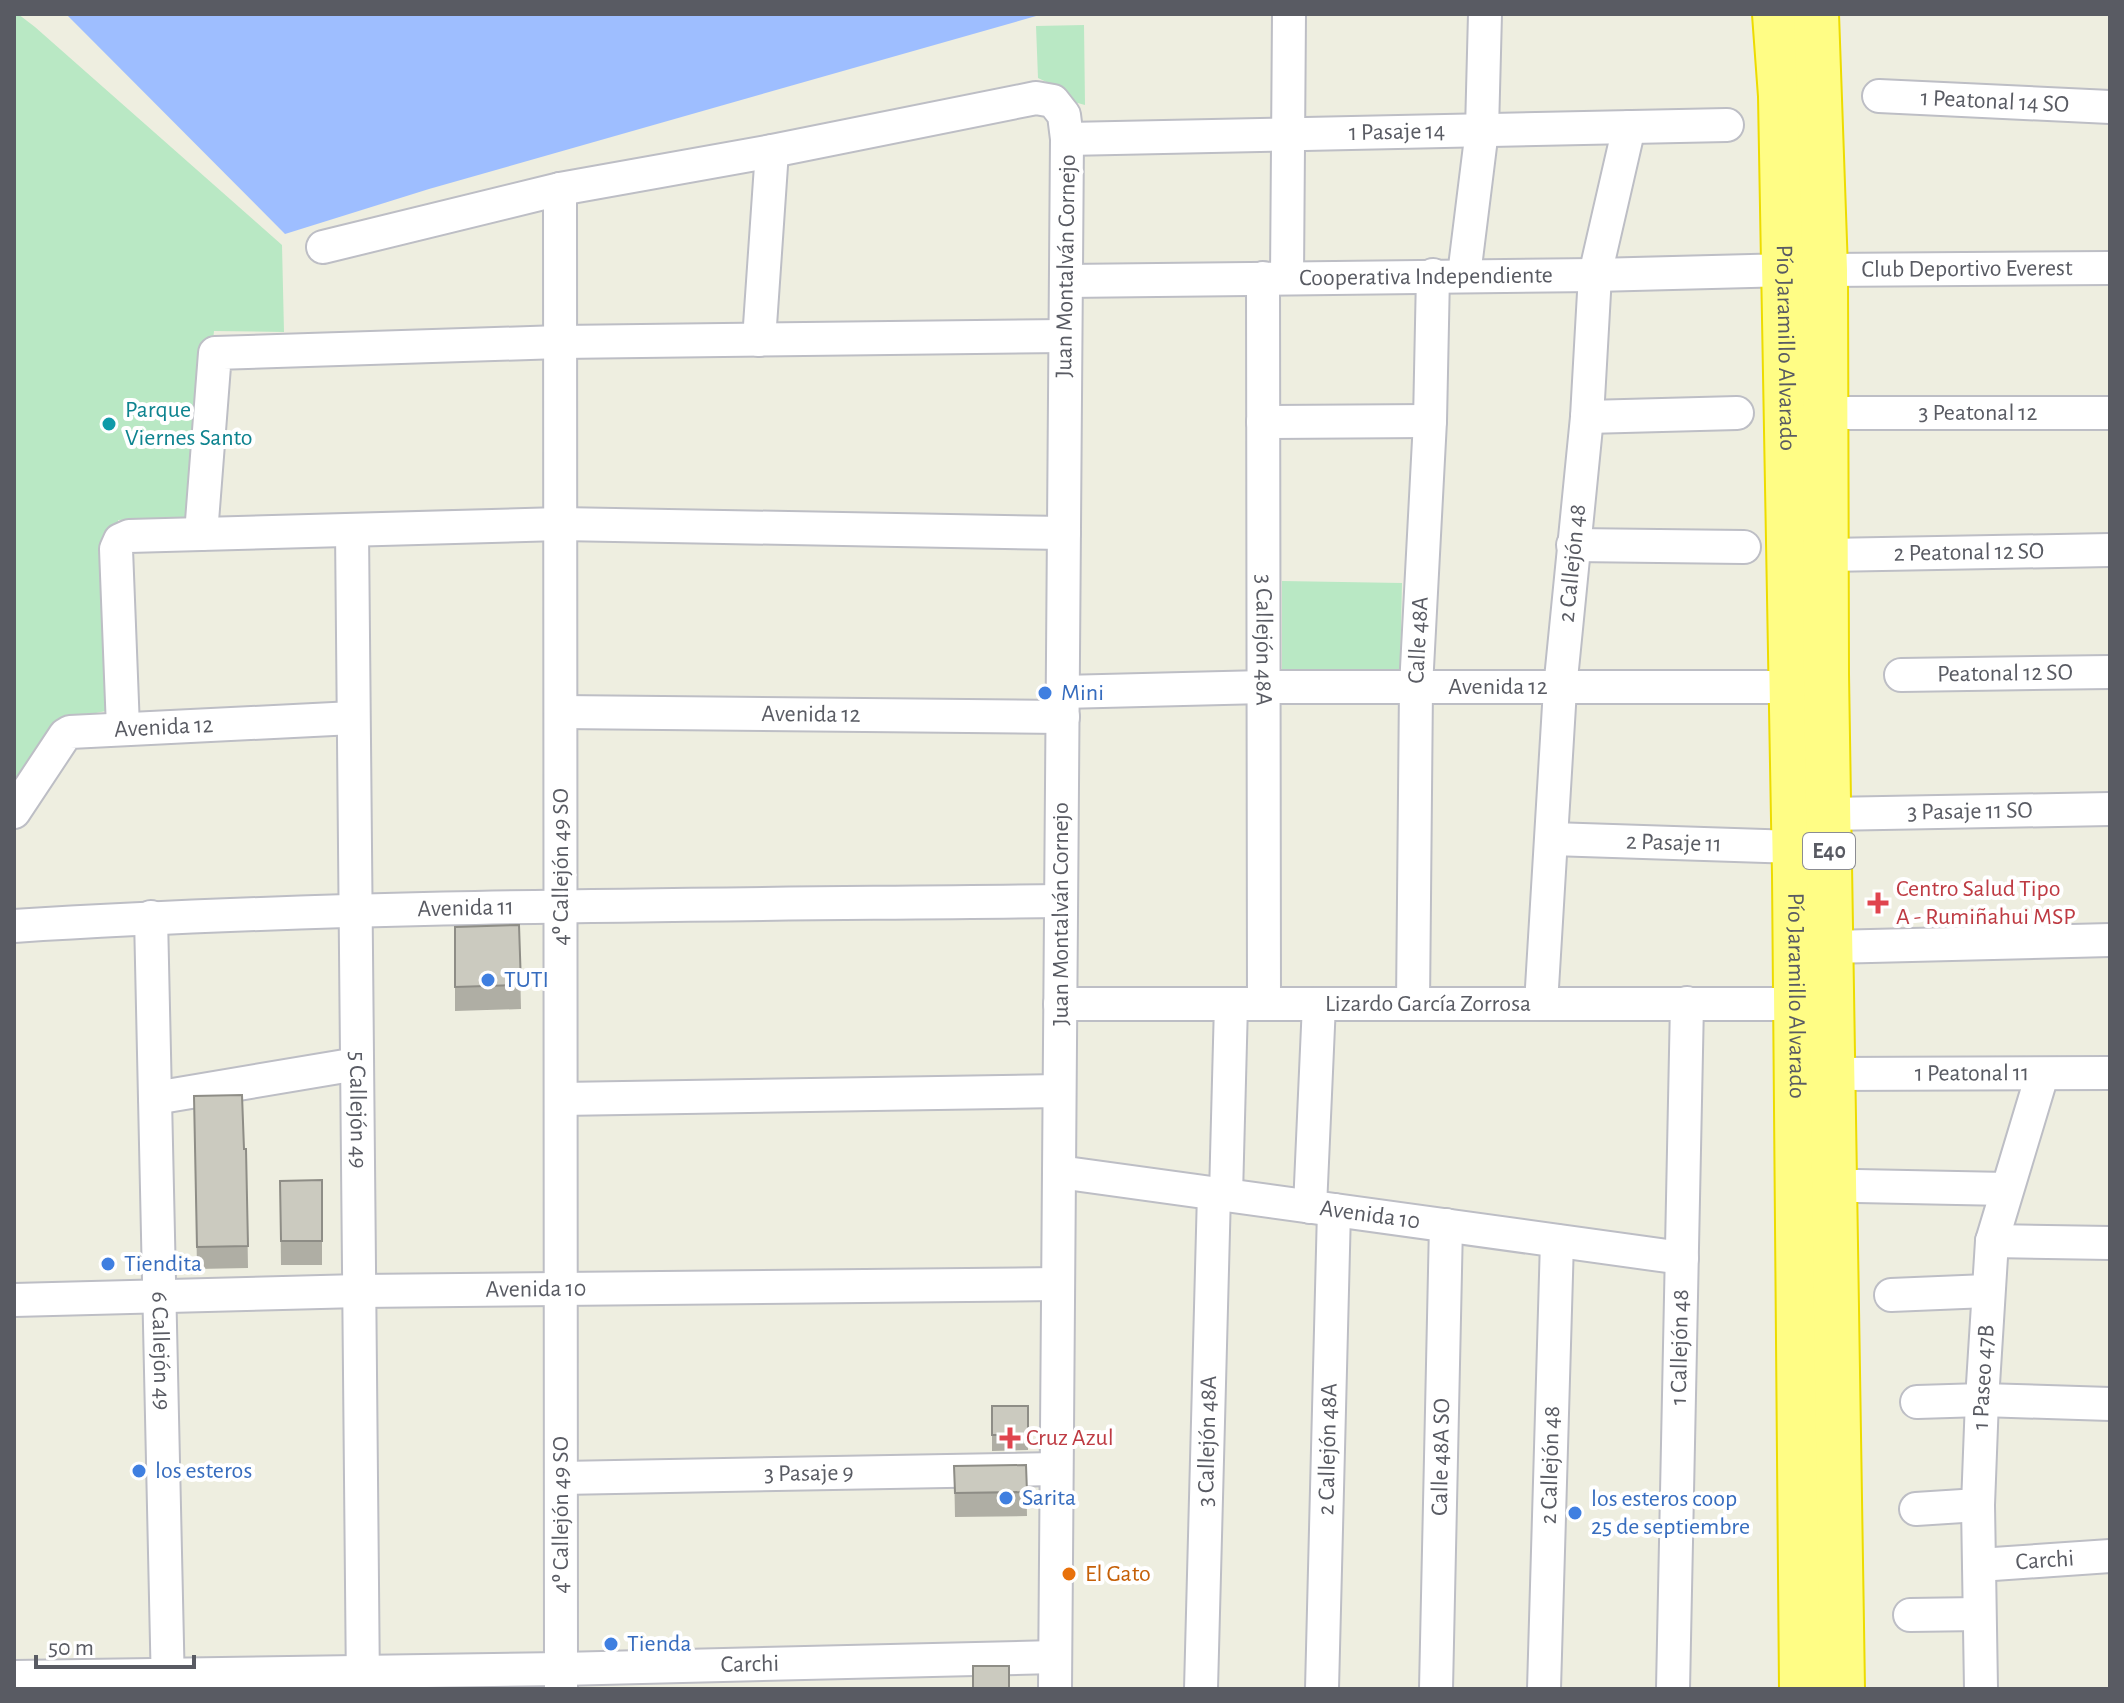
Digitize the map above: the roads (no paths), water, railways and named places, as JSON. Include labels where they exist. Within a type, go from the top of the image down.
[{"type":"highway","name":"Pío Jaramillo Alvarado","points":[[1775,14],[1781,96],[1805,270],[1827,555],[1828,814],[1842,1689]]},
{"type":"highway","name":"Pío Jaramillo Alvarado","points":[[1802,1689],[1790,687],[1816,14]]},
{"type":"street","name":"3 Callejón 48A","points":[[1264,1004],[1263,422],[1287,134],[1289,14]]},
{"type":"street","name":"Calle 48A","points":[[1413,1004],[1416,687],[1430,421],[1448,275],[1482,130],[1485,14]]},
{"type":"street","name":"1 Peatonal 14 SO","points":[[1879,96],[2110,107]]},
{"type":"street","name":"Juan Montalván Cornejo","points":[[323,247],[560,189],[772,151],[1036,98],[1053,101],[1064,115],[1067,139],[1055,1689]]},
{"type":"street","name":"1 Pasaje 14","points":[[1067,139],[1727,125]]},
{"type":"street","name":"2 Callejón 48","points":[[1541,1004],[1560,689],[1587,417],[1595,275],[1629,127]]},
{"type":"street","points":[[759,340],[772,151]]},
{"type":"street","name":"4º Callejón 49 SO","points":[[560,189],[561,1679]]},
{"type":"street","name":"Club Deportivo Everest","points":[[1805,270],[2110,268]]},
{"type":"street","name":"Cooperativa Independiente","points":[[1066,281],[1805,270]]},
{"type":"street","points":[[201,534],[215,353],[560,342],[1065,336]]},
{"type":"street","points":[[1587,417],[1737,413]]},
{"type":"street","name":"3 Peatonal 12","points":[[1848,413],[2110,413]]},
{"type":"street","points":[[1263,422],[1430,421]]},
{"type":"street","points":[[123,728],[116,549],[120,540],[129,536],[560,524],[1064,533]]},
{"type":"street","name":"5 Callejón 49","points":[[352,530],[363,1680]]},
{"type":"street","points":[[1573,545],[1744,547]]},
{"type":"street","name":"2 Peatonal 12 SO","points":[[1827,555],[2110,550]]},
{"type":"street","name":"Peatonal 12 SO","points":[[1901,675],[2110,672]]},
{"type":"street","name":"Avenida 12","points":[[561,712],[1062,704],[1264,687],[1790,687]]},
{"type":"street","name":"Avenida 12","points":[[14,812],[70,732],[353,718]]},
{"type":"street","name":"3 Pasaje 11 SO","points":[[1828,814],[2110,809]]},
{"type":"street","name":"2 Pasaje 11","points":[[1552,839],[1794,847]]},
{"type":"street","name":"Avenida 11","points":[[14,926],[151,917],[355,910],[1061,901]]},
{"type":"street","name":"6 Callejón 49","points":[[151,917],[168,1682]]},
{"type":"street","points":[[1830,947],[2110,940]]},
{"type":"street","name":"1 Callejón 48","points":[[1673,1689],[1687,1003]]},
{"type":"street","name":"Lizardo García Zorrosa","points":[[1060,1004],[1796,1004]]},
{"type":"street","name":"3 Callejón 48A","points":[[1201,1689],[1220,1194],[1231,1004]]},
{"type":"street","name":"2 Callejón 48A","points":[[1319,1004],[1322,1689]]},
{"type":"street","points":[[155,1098],[357,1064]]},
{"type":"street","name":"1 Peatonal 11","points":[[1832,1074],[2110,1073]]},
{"type":"street","name":"1 Paseo 47B","points":[[1981,1689],[1978,1505],[1987,1291],[1992,1241],[2042,1075]]},
{"type":"street","points":[[561,1099],[1059,1091]]},
{"type":"street","name":"Avenida 10","points":[[1059,1172],[1682,1258]]},
{"type":"street","points":[[1857,1186],[2007,1189]]},
{"type":"street","name":"Calle 48A SO","points":[[1436,1689],[1446,1225]]},
{"type":"street","name":"2 Callejón 48","points":[[1544,1689],[1557,1241]]},
{"type":"street","points":[[1992,1241],[2110,1243]]},
{"type":"street","name":"Avenida 10","points":[[14,1300],[359,1291],[1058,1284]]},
{"type":"street","points":[[1891,1295],[1987,1291]]},
{"type":"street","points":[[1917,1402],[1982,1400],[2110,1404]]},
{"type":"street","name":"3 Pasaje 9","points":[[561,1478],[1056,1469]]},
{"type":"street","points":[[1916,1509],[1978,1505]]},
{"type":"street","name":"Carchi","points":[[1979,1565],[2110,1556]]},
{"type":"street","points":[[1910,1615],[1979,1614]]},
{"type":"street","name":"Carchi","points":[[14,1677],[168,1682],[774,1676],[1055,1657]]},
{"type":"water","points":[[66,14],[1043,14],[429,189],[285,234]]},
{"type":"place","name":"Parque Viernes Santo","points":[[109,424]]},
{"type":"place","name":"Mini","points":[[1045,693]]},
{"type":"place","name":"Centro Salud Tipo A - Rumiñahui MSP","points":[[1878,903]]},
{"type":"place","name":"TUTI","points":[[488,980]]},
{"type":"place","name":"Tiendita","points":[[108,1264]]},
{"type":"place","name":"Cruz Azul","points":[[1010,1438]]},
{"type":"place","name":"los esteros","points":[[139,1471]]},
{"type":"place","name":"Sarita","points":[[1006,1498]]},
{"type":"place","name":"los esteros coop 25 de septiembre","points":[[1575,1513]]},
{"type":"place","name":"El Gato","points":[[1069,1574]]},
{"type":"place","name":"Tienda","points":[[611,1644]]}]
